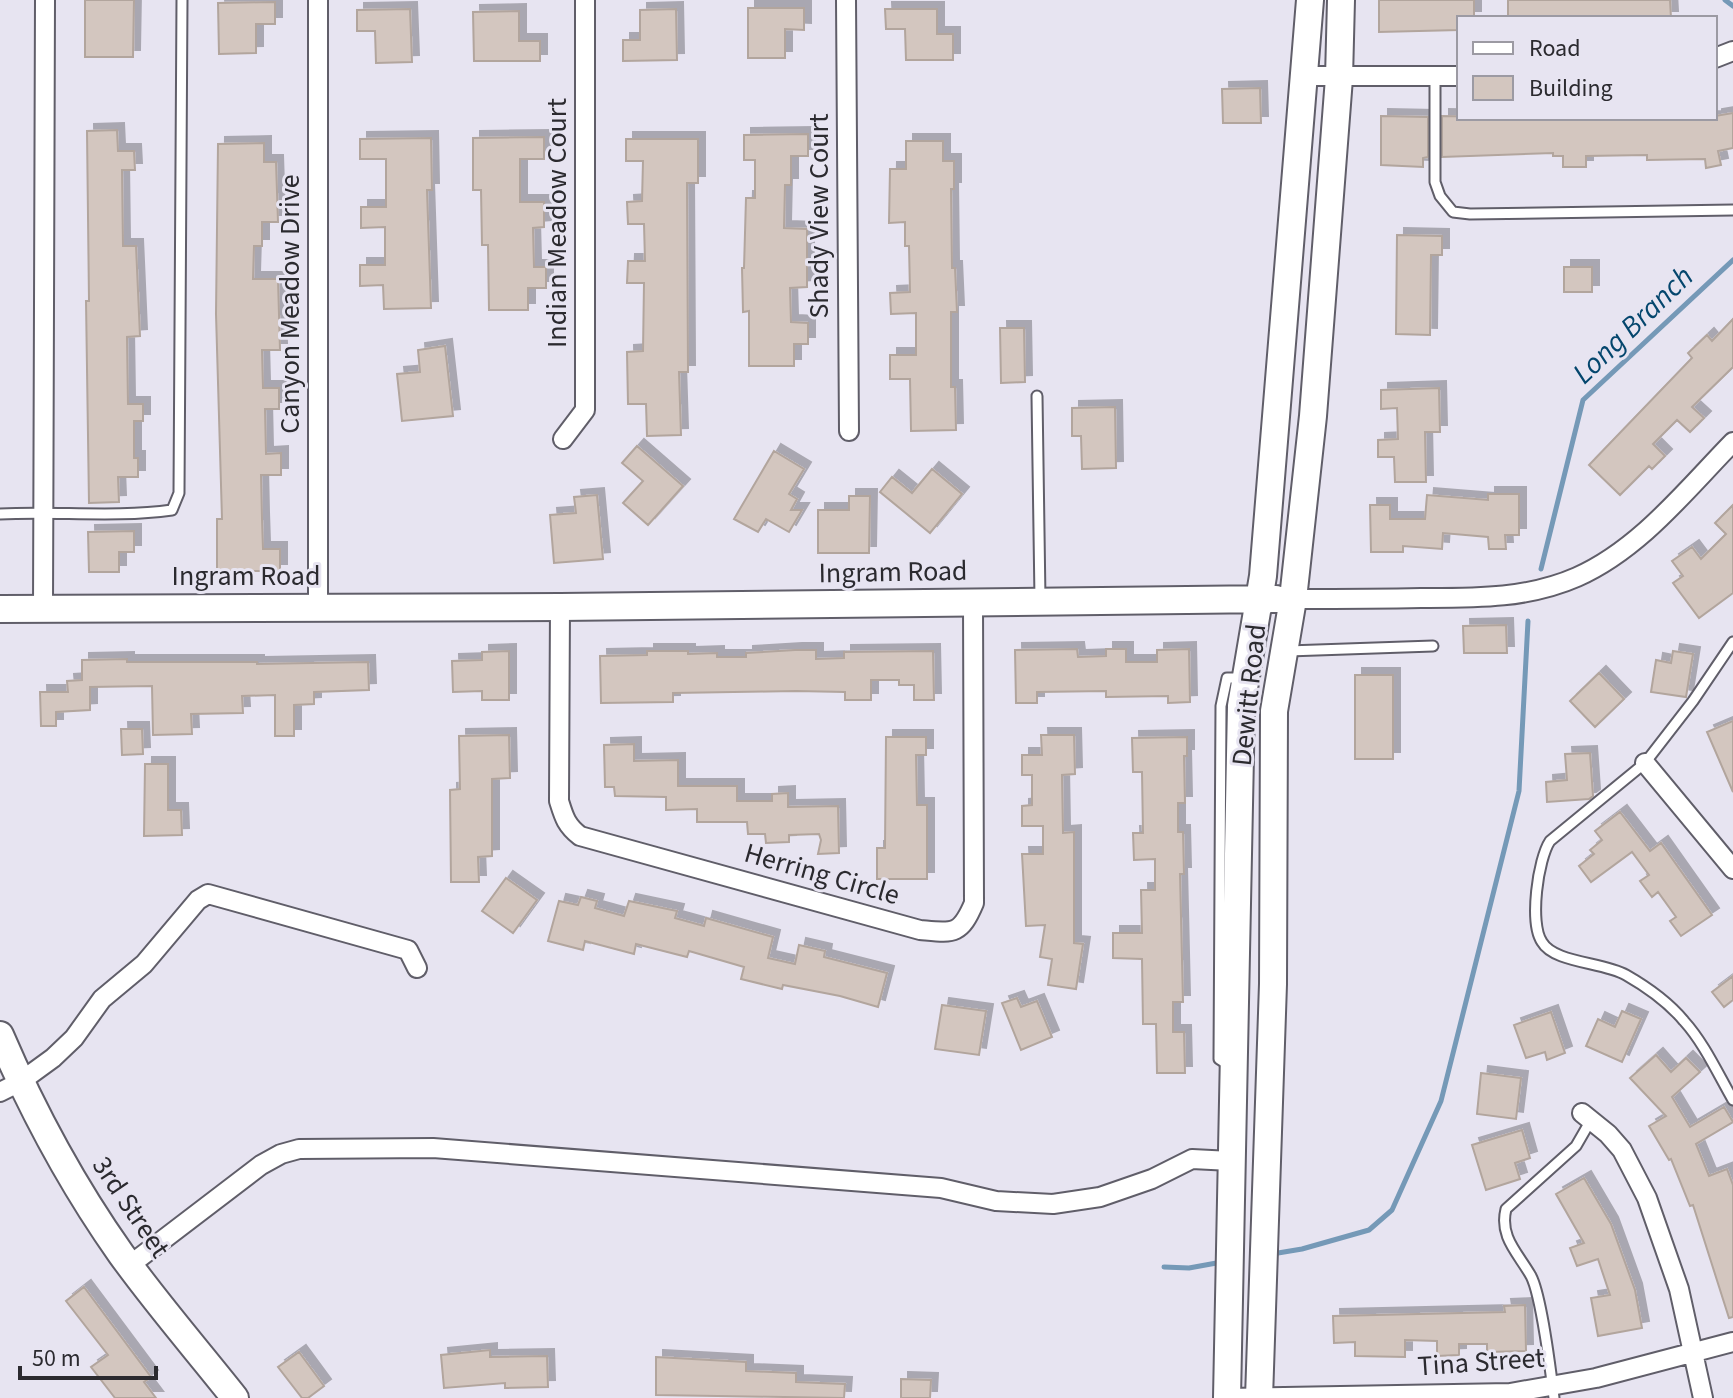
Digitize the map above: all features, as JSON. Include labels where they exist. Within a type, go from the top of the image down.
[{"type":"main road","name":"Dewitt Road","points":[[1227,1398],[1241,706],[1263,576],[1310,0]]},
{"type":"main road","name":"Dewitt Road","points":[[1259,1398],[1271,1070],[1274,711],[1293,599],[1313,416],[1339,78],[1341,0]]},
{"type":"main road","name":"Ingram Road","points":[[0,609],[1293,599]]},
{"type":"main road","points":[[1245,678],[1279,681]]},
{"type":"main road","name":"3rd Street","points":[[0,1035],[10,1087],[130,1265],[235,1398]]},
{"type":"main road","points":[[1233,1068],[1271,1070]]},
{"type":"main road","points":[[1231,1161],[1267,1162]]},
{"type":"street","points":[[43,609],[45,0]]},
{"type":"street","name":"Canyon Meadow Drive","points":[[318,0],[318,608]]},
{"type":"street","name":"Indian Meadow Court","points":[[563,439],[585,410],[585,0]]},
{"type":"street","name":"Shady View Court","points":[[846,0],[849,431]]},
{"type":"street","points":[[1304,76],[1457,76]]},
{"type":"street","name":"Ingram Road","points":[[1293,599],[1497,598],[1540,590],[1578,577],[1609,559],[1654,523],[1730,451]]},
{"type":"street","name":"Herring Circle","points":[[560,607],[559,801],[566,825],[580,836],[906,926],[952,933],[965,924],[974,903],[973,603]]},
{"type":"street","points":[[1645,763],[1733,869]]},
{"type":"street","points":[[1716,846],[1733,836]]},
{"type":"street","points":[[10,1087],[53,1058],[74,1038],[102,999],[144,964],[198,900],[208,894],[408,950],[417,968]]},
{"type":"street","points":[[1587,1116],[1622,1150],[1647,1198],[1679,1289],[1703,1398]]},
{"type":"street","points":[[130,1265],[261,1165],[299,1149],[433,1148],[941,1188],[996,1201],[1053,1204],[1100,1197],[1152,1179],[1192,1159],[1231,1161]]},
{"type":"street","name":"Tina Street","points":[[1227,1398],[1553,1392],[1733,1342]]},
{"type":"lane","points":[[0,514],[120,515],[172,510],[179,493],[182,0]]},
{"type":"lane","points":[[1435,77],[1435,182],[1440,196],[1453,212],[1733,210]]},
{"type":"lane","points":[[1037,396],[1040,602]]},
{"type":"lane","points":[[1733,642],[1645,763],[1563,829],[1543,851],[1537,881],[1537,919],[1541,941],[1549,950],[1566,958],[1593,962],[1623,973],[1652,993],[1685,1021],[1733,1100]]},
{"type":"lane","points":[[1285,651],[1433,646]]},
{"type":"lane","points":[[1553,1392],[1533,1280],[1504,1232],[1503,1220],[1506,1209],[1576,1146],[1587,1116]]},
{"type":"building","points":[[85,0],[134,0],[133,57],[85,57]]},
{"type":"building","points":[[1379,0],[1474,0],[1474,16],[1457,16],[1457,30],[1379,32]]},
{"type":"building","points":[[1508,0],[1670,0],[1671,16],[1508,16]]},
{"type":"building","points":[[275,2],[275,24],[256,24],[256,53],[219,54],[218,3]]},
{"type":"building","points":[[748,8],[804,8],[804,30],[785,29],[785,58],[748,58]]},
{"type":"building","points":[[410,9],[412,62],[376,63],[375,31],[357,31],[357,10]]},
{"type":"building","points":[[676,9],[677,60],[623,61],[623,40],[640,40],[640,10]]},
{"type":"building","points":[[885,9],[937,9],[937,34],[953,34],[953,60],[906,60],[905,29],[886,29]]},
{"type":"building","points":[[519,11],[519,41],[540,41],[540,61],[474,61],[473,12]]},
{"type":"building","points":[[1260,88],[1261,123],[1223,123],[1222,89]]},
{"type":"building","points":[[1733,113],[1733,148],[1718,151],[1721,165],[1706,168],[1705,159],[1647,160],[1647,155],[1586,156],[1586,167],[1563,167],[1563,156],[1553,156],[1553,153],[1442,157],[1442,116],[1457,116],[1457,120],[1717,120],[1717,116]]},
{"type":"building","points":[[1381,116],[1428,117],[1428,157],[1423,158],[1423,167],[1381,165]]},
{"type":"building","points":[[117,130],[118,151],[134,151],[135,170],[122,170],[123,246],[136,246],[140,336],[127,337],[128,404],[143,404],[143,421],[134,421],[134,458],[138,458],[138,477],[118,477],[119,502],[89,503],[87,131]]},
{"type":"building","points":[[808,134],[808,156],[791,156],[791,185],[785,185],[784,228],[807,229],[807,287],[790,288],[791,322],[808,323],[808,344],[794,344],[794,366],[749,366],[749,311],[743,312],[742,268],[746,198],[755,198],[755,160],[744,160],[744,135]]},
{"type":"building","points":[[544,137],[544,159],[520,159],[520,202],[544,202],[544,227],[533,228],[534,267],[546,267],[546,288],[528,288],[528,310],[489,310],[488,245],[482,245],[481,190],[473,190],[473,138]]},
{"type":"building","points":[[431,138],[432,190],[427,190],[431,308],[384,309],[383,285],[360,286],[360,265],[385,265],[385,227],[361,228],[361,207],[386,207],[386,159],[360,159],[360,139]]},
{"type":"building","points":[[626,139],[698,139],[698,183],[687,183],[688,372],[679,372],[681,435],[647,436],[646,404],[628,404],[627,352],[643,351],[644,283],[627,283],[628,261],[645,261],[644,224],[628,224],[627,202],[642,201],[643,161],[626,161]]},
{"type":"building","points":[[906,141],[943,141],[943,161],[954,161],[954,189],[951,189],[952,268],[955,268],[957,312],[951,312],[951,387],[955,387],[956,430],[911,431],[910,379],[890,379],[890,355],[916,355],[916,313],[891,314],[890,293],[910,292],[905,222],[889,223],[890,169],[906,169]]},
{"type":"building","points":[[264,143],[264,162],[276,162],[278,222],[262,222],[262,246],[254,246],[253,279],[278,279],[280,350],[262,350],[263,388],[279,388],[279,409],[265,409],[266,454],[281,453],[281,475],[261,475],[263,549],[280,549],[280,571],[217,571],[217,519],[222,519],[216,314],[218,144]]},
{"type":"building","points":[[1397,235],[1442,236],[1442,255],[1431,255],[1430,335],[1396,334]]},
{"type":"building","points":[[1564,267],[1592,267],[1592,292],[1564,292]]},
{"type":"building","points":[[1733,319],[1733,367],[1692,407],[1704,418],[1690,432],[1677,420],[1653,444],[1665,456],[1652,469],[1649,466],[1620,495],[1589,465],[1692,358],[1688,353],[1707,335],[1712,341]]},
{"type":"building","points":[[1000,328],[1024,328],[1025,382],[1001,383]]},
{"type":"building","points":[[445,346],[453,416],[402,421],[397,374],[420,372],[418,350]]},
{"type":"building","points":[[1439,388],[1440,432],[1425,432],[1426,482],[1395,482],[1394,457],[1378,457],[1378,440],[1398,439],[1397,408],[1381,409],[1381,390]]},
{"type":"building","points":[[1115,407],[1116,468],[1082,469],[1081,436],[1072,436],[1072,408]]},
{"type":"building","points":[[637,446],[683,486],[648,525],[623,503],[643,481],[622,463]]},
{"type":"building","points":[[774,451],[804,469],[789,494],[797,499],[791,510],[802,510],[789,532],[766,519],[758,532],[734,519]]},
{"type":"building","points":[[932,469],[962,494],[930,533],[880,492],[892,477],[912,493]]},
{"type":"building","points":[[1488,494],[1519,494],[1519,535],[1505,535],[1506,549],[1489,549],[1488,537],[1443,533],[1442,549],[1403,546],[1403,552],[1371,552],[1370,505],[1390,505],[1390,519],[1425,519],[1427,495],[1488,500]]},
{"type":"building","points":[[597,495],[603,559],[554,563],[550,515],[576,513],[574,497]]},
{"type":"building","points":[[849,496],[870,496],[869,553],[818,553],[818,510],[849,510]]},
{"type":"building","points":[[1733,505],[1733,593],[1699,618],[1673,583],[1683,576],[1672,561],[1692,547],[1701,559],[1726,534],[1715,523]]},
{"type":"building","points":[[134,531],[134,552],[119,552],[119,572],[89,572],[88,532]]},
{"type":"building","points":[[1506,625],[1507,653],[1464,653],[1463,626]]},
{"type":"building","points":[[1077,649],[1078,657],[1106,656],[1106,649],[1126,649],[1126,662],[1157,662],[1157,650],[1189,649],[1190,702],[1168,703],[1168,696],[1106,697],[1106,691],[1037,692],[1037,703],[1016,703],[1015,650]]},
{"type":"building","points":[[816,650],[816,659],[844,658],[844,652],[933,651],[934,700],[914,700],[914,685],[899,685],[899,680],[871,680],[871,700],[845,700],[845,692],[796,691],[673,693],[673,702],[601,703],[600,656],[688,651],[688,654],[717,653],[717,657],[746,657],[746,653]]},
{"type":"building","points":[[509,651],[509,700],[482,700],[482,691],[453,692],[452,661],[482,660],[482,652]]},
{"type":"building","points":[[1673,651],[1693,654],[1686,697],[1651,692],[1656,660],[1671,663]]},
{"type":"building","points":[[127,659],[127,662],[257,664],[368,662],[369,690],[314,692],[314,704],[294,705],[294,736],[275,736],[275,695],[242,696],[243,713],[191,714],[192,734],[153,735],[152,686],[90,687],[90,710],[56,712],[56,726],[41,726],[40,692],[68,692],[67,681],[82,680],[82,660]]},
{"type":"building","points":[[1599,673],[1624,699],[1595,727],[1570,701]]},
{"type":"building","points":[[1355,675],[1393,675],[1393,759],[1355,759]]},
{"type":"building","points":[[1733,721],[1733,792],[1707,732]]},
{"type":"building","points":[[121,729],[142,729],[143,754],[122,755]]},
{"type":"building","points":[[509,735],[510,778],[492,779],[492,856],[478,857],[479,882],[451,882],[450,790],[460,789],[459,736]]},
{"type":"building","points":[[1041,735],[1074,735],[1075,774],[1062,775],[1063,833],[1074,832],[1074,943],[1083,944],[1076,989],[1048,985],[1052,959],[1040,957],[1045,925],[1026,926],[1022,854],[1043,854],[1043,826],[1022,826],[1022,806],[1032,805],[1032,775],[1022,775],[1022,755],[1042,755]]},
{"type":"building","points":[[886,737],[926,737],[926,755],[916,755],[917,805],[927,805],[927,879],[877,879],[877,848],[885,848]]},
{"type":"building","points":[[1187,737],[1187,756],[1184,756],[1185,803],[1178,803],[1178,832],[1183,832],[1184,874],[1180,874],[1183,1002],[1173,1002],[1173,1032],[1184,1032],[1185,1073],[1157,1073],[1156,1024],[1143,1024],[1142,959],[1113,958],[1113,933],[1142,933],[1141,890],[1155,890],[1155,859],[1134,860],[1133,833],[1143,833],[1142,772],[1133,772],[1132,738]]},
{"type":"building","points":[[634,744],[634,761],[678,760],[678,786],[737,786],[737,801],[772,801],[772,794],[788,793],[788,807],[838,806],[839,853],[818,854],[819,834],[789,835],[789,842],[766,843],[765,834],[748,834],[747,822],[697,822],[697,809],[666,810],[666,797],[615,796],[614,787],[605,787],[604,745]]},
{"type":"building","points":[[1590,753],[1593,796],[1589,799],[1547,802],[1546,782],[1567,780],[1565,754]]},
{"type":"building","points":[[145,764],[168,764],[168,810],[181,810],[182,835],[144,836]]},
{"type":"building","points":[[1620,812],[1650,851],[1661,843],[1712,915],[1681,936],[1670,921],[1676,917],[1658,892],[1652,897],[1640,881],[1649,875],[1632,852],[1591,882],[1579,866],[1594,854],[1590,850],[1602,840],[1595,831]]},
{"type":"building","points":[[506,878],[537,900],[513,933],[482,911]]},
{"type":"building","points":[[581,897],[597,901],[595,908],[624,916],[629,901],[677,911],[675,918],[704,926],[706,918],[773,937],[768,958],[795,964],[799,945],[825,951],[824,957],[887,973],[878,1007],[840,996],[783,985],[782,989],[741,979],[744,967],[689,951],[687,957],[636,944],[634,954],[585,941],[583,950],[548,941],[559,901],[578,905]]},
{"type":"building","points":[[1733,976],[1733,1000],[1724,1007],[1712,992]]},
{"type":"building","points":[[1017,998],[1021,1007],[1037,1001],[1052,1037],[1021,1050],[1002,1003]]},
{"type":"building","points":[[942,1005],[986,1011],[979,1055],[935,1049]]},
{"type":"building","points":[[1622,1011],[1641,1019],[1622,1062],[1586,1046],[1598,1019],[1615,1027]]},
{"type":"building","points":[[1551,1012],[1565,1053],[1547,1060],[1545,1052],[1526,1058],[1514,1025]]},
{"type":"building","points":[[1656,1055],[1671,1072],[1686,1058],[1700,1072],[1672,1097],[1690,1127],[1724,1107],[1733,1122],[1696,1144],[1709,1176],[1727,1169],[1733,1185],[1733,1317],[1729,1318],[1693,1205],[1690,1206],[1671,1159],[1649,1126],[1666,1116],[1630,1078]]},
{"type":"building","points":[[1481,1073],[1521,1078],[1516,1119],[1477,1114]]},
{"type":"building","points":[[1522,1130],[1530,1158],[1515,1163],[1520,1179],[1486,1190],[1472,1145]]},
{"type":"building","points":[[1584,1178],[1611,1224],[1635,1290],[1642,1328],[1598,1336],[1591,1298],[1610,1295],[1598,1259],[1577,1266],[1570,1248],[1584,1243],[1556,1194]]},
{"type":"building","points":[[84,1287],[151,1377],[144,1382],[156,1398],[115,1398],[91,1367],[108,1355],[66,1301]]},
{"type":"building","points":[[1525,1305],[1526,1351],[1487,1352],[1487,1344],[1459,1344],[1459,1355],[1437,1356],[1437,1341],[1405,1340],[1405,1357],[1355,1356],[1355,1342],[1334,1343],[1333,1316],[1505,1312],[1504,1306]]},
{"type":"building","points":[[490,1350],[490,1357],[547,1356],[548,1387],[505,1388],[505,1383],[444,1388],[441,1355]]},
{"type":"building","points":[[299,1352],[324,1386],[308,1398],[302,1398],[278,1367]]},
{"type":"building","points":[[656,1357],[746,1362],[746,1371],[796,1373],[796,1382],[845,1384],[844,1398],[656,1395]]},
{"type":"building","points":[[901,1379],[931,1380],[930,1398],[901,1398]]},
{"type":"waterway","points":[[1725,0],[1733,6]]},
{"type":"waterway","name":"Long Branch","points":[[1541,569],[1583,400],[1733,260]]},
{"type":"waterway","points":[[1272,1254],[1369,1230],[1392,1210],[1441,1101],[1519,791],[1528,621]]},
{"type":"waterway","points":[[1164,1267],[1189,1268],[1222,1262]]}]
